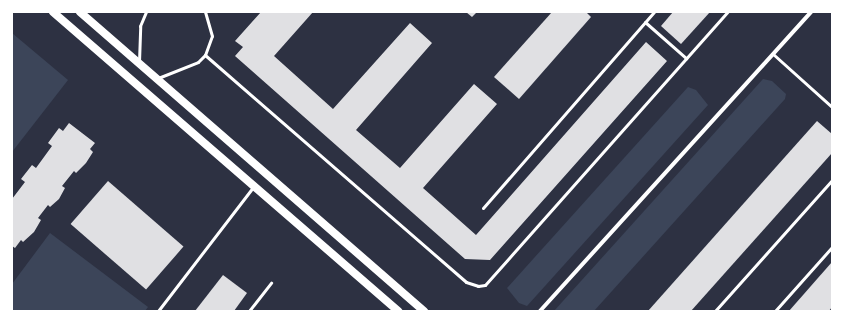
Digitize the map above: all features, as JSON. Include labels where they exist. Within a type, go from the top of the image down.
[{"type":"main road","points":[[53,12],[398,311]]},
{"type":"main road","points":[[80,12],[424,311]]},
{"type":"street","points":[[540,311],[811,12]]},
{"type":"lane","points":[[139,63],[140,26],[146,12]]},
{"type":"lane","points":[[156,78],[198,62],[205,55],[212,36],[205,12]]},
{"type":"lane","points":[[483,208],[654,12]]},
{"type":"lane","points":[[205,55],[466,282],[478,286],[485,285],[727,12]]},
{"type":"lane","points":[[646,22],[686,58]]},
{"type":"lane","points":[[773,54],[832,107]]},
{"type":"lane","points":[[715,311],[832,180]]},
{"type":"lane","points":[[158,311],[254,186]]},
{"type":"lane","points":[[775,311],[832,247]]},
{"type":"lane","points":[[249,311],[271,282]]},
{"type":"shaded area","points":[[12,33],[68,80],[12,152]]},
{"type":"shaded area","points":[[763,79],[772,81],[786,94],[785,99],[594,311],[554,311]]},
{"type":"shaded area","points":[[688,87],[696,90],[708,105],[527,306],[519,303],[507,288]]},
{"type":"shaded area","points":[[50,233],[148,307],[145,311],[12,311],[12,284]]},
{"type":"building","points":[[261,12],[313,12],[274,56],[333,109],[410,23],[432,43],[356,130],[400,168],[474,84],[497,104],[423,188],[476,235],[646,42],[667,61],[490,260],[465,259],[235,56],[243,47],[235,41]]},
{"type":"building","points":[[466,12],[477,12],[472,17]]},
{"type":"building","points":[[552,12],[586,12],[591,17],[519,99],[494,77]]},
{"type":"building","points":[[673,12],[710,12],[681,44],[661,26]]},
{"type":"building","points":[[817,121],[832,134],[832,153],[691,311],[648,311]]},
{"type":"building","points":[[69,123],[95,143],[90,149],[93,152],[86,163],[76,173],[74,171],[62,186],[65,188],[59,199],[50,207],[48,205],[38,218],[41,220],[34,232],[23,242],[21,240],[15,248],[12,246],[12,199],[25,182],[21,179],[32,165],[36,168],[52,146],[48,143],[59,128],[63,131]]},
{"type":"building","points":[[108,181],[183,247],[146,290],[71,224]]},
{"type":"building","points":[[832,262],[832,307],[829,311],[789,311]]},
{"type":"building","points":[[223,275],[247,293],[234,311],[195,311]]}]
